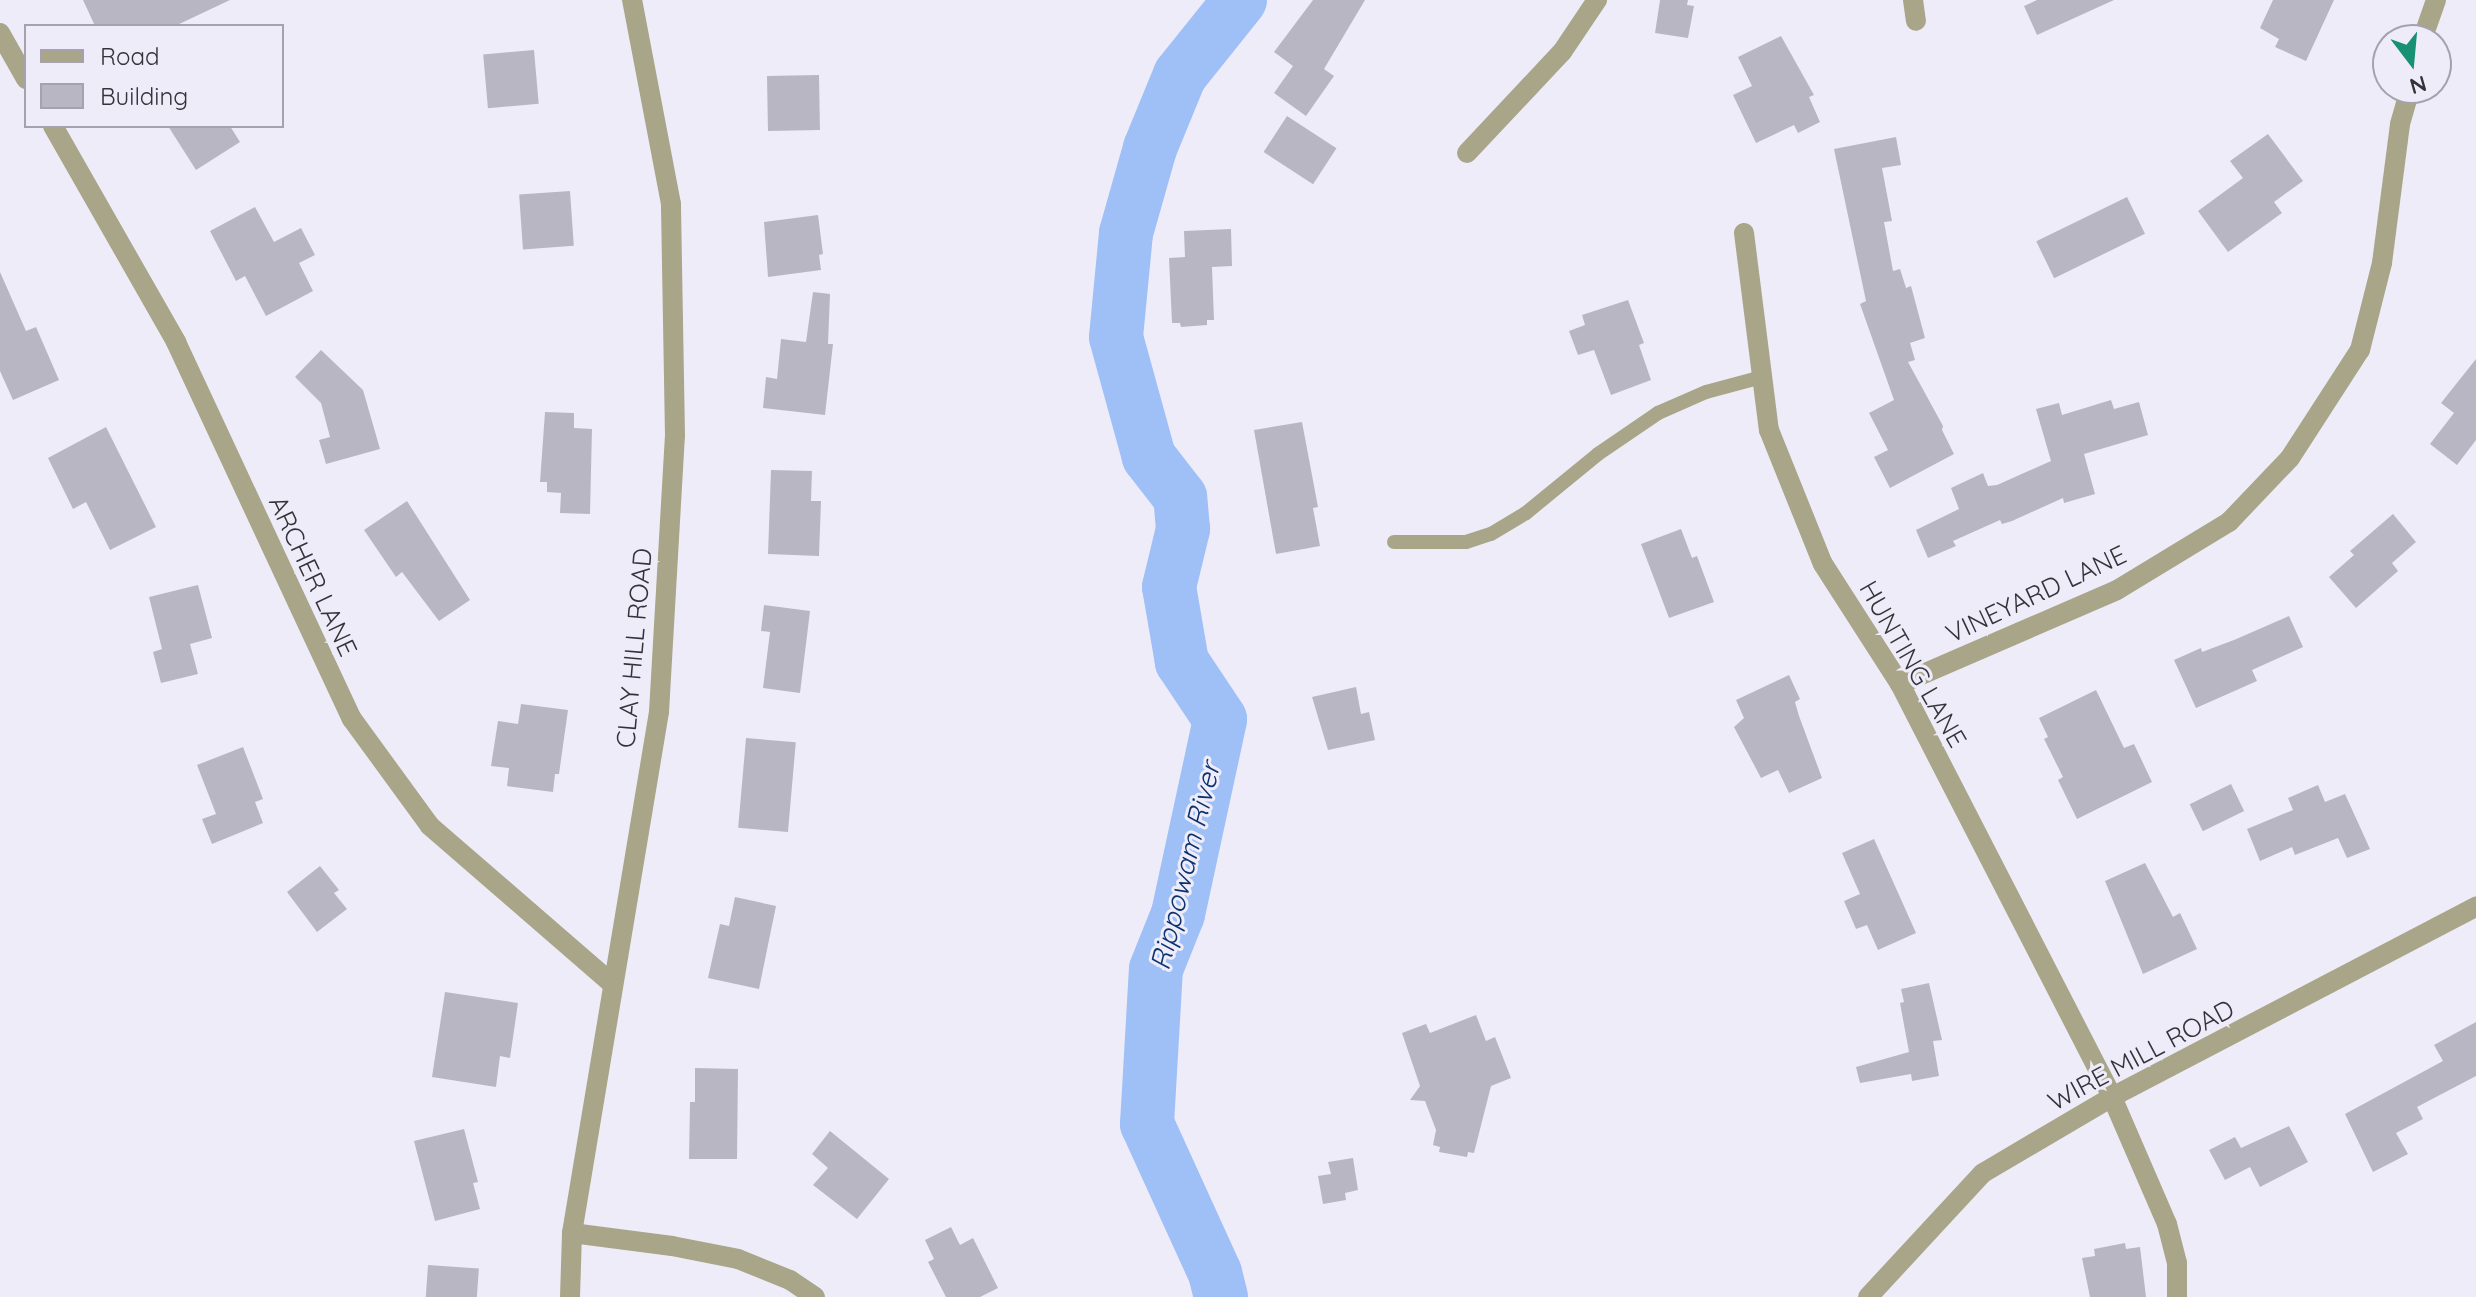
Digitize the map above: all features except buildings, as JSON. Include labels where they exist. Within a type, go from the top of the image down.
[{"type":"street","name":"CLAY HILL ROAD","points":[[570,1297],[572,1233],[611,983],[659,712],[675,436],[671,204],[632,0]]},
{"type":"street","points":[[1467,153],[1562,52],[1597,0]]},
{"type":"street","points":[[1913,0],[1916,21]]},
{"type":"street","points":[[2428,24],[2436,0]]},
{"type":"street","points":[[0,33],[24,75]]},
{"type":"street","name":"VINEYARD LANE","points":[[1900,684],[2117,590],[2229,522],[2290,458],[2360,350],[2382,263],[2400,124],[2406,104]]},
{"type":"street","name":"ARCHER LANE","points":[[54,128],[176,342],[352,719],[430,826],[611,983]]},
{"type":"street","name":"HUNTING LANE","points":[[1744,233],[1769,430],[1823,564],[1900,684],[2112,1097],[2167,1224],[2177,1263],[2177,1297]]},
{"type":"street","name":"WIRE MILL ROAD","points":[[1868,1297],[1983,1173],[2112,1097],[2476,907]]},
{"type":"street","points":[[572,1233],[672,1246],[738,1259],[790,1280],[815,1297]]},
{"type":"lane","points":[[1394,542],[1466,542],[1491,534],[1526,513],[1598,454],[1658,413],[1706,392],[1762,377]]},
{"type":"waterway","name":"Rippowam River","points":[[1221,1297],[1215,1273],[1147,1124],[1156,969],[1178,914],[1220,719],[1182,662],[1169,587],[1183,529],[1180,497],[1149,457],[1116,337],[1126,233],[1150,148],[1180,75],[1240,0]]}]
